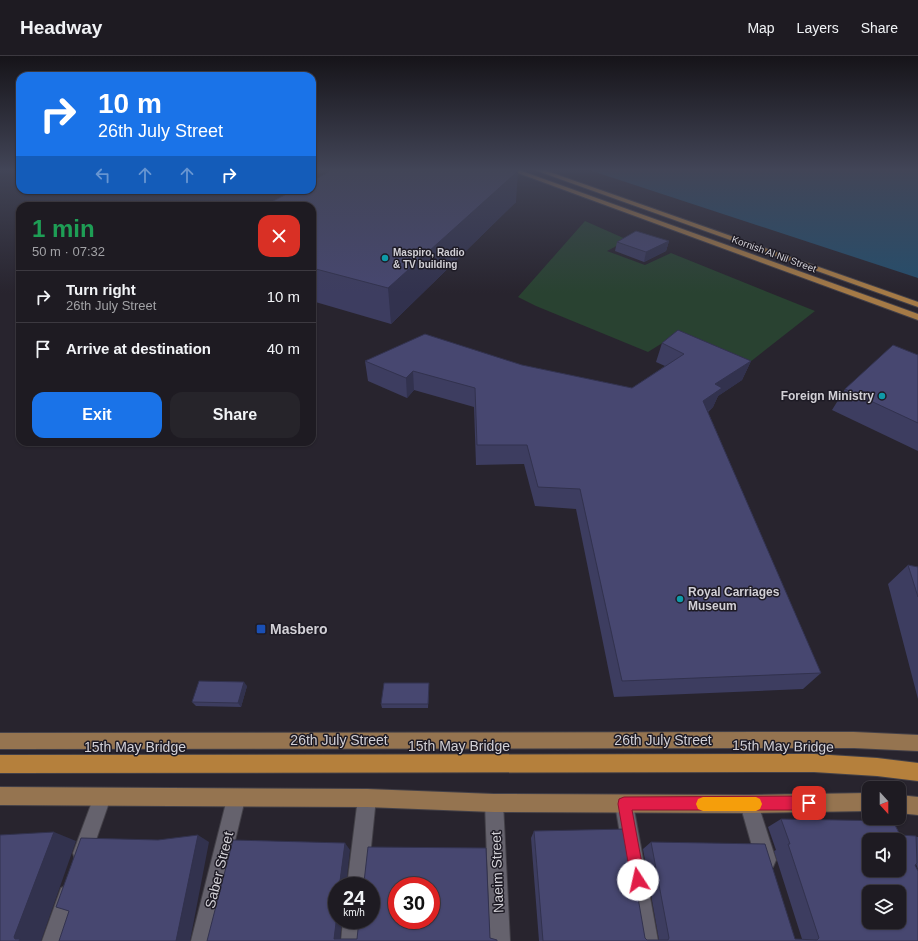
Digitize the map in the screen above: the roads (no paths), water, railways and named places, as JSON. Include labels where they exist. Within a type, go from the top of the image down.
[{"type":"highway","name":"Kornish Al Nil Street","points":[[624,210],[918,317]]},
{"type":"highway","name":"Kornish Al Nil Street","points":[[651,210],[918,305]]},
{"type":"highway","name":"15th May Bridge","points":[[0,764],[229,765],[814,763],[877,767],[918,772]]},
{"type":"main road","name":"26th July Street","points":[[0,741],[854,740],[918,743]]},
{"type":"main road","points":[[0,796],[236,799],[366,798],[494,803],[624,804],[862,802]]},
{"type":"main road","points":[[906,805],[918,806]]},
{"type":"street","points":[[52,941],[102,797]]},
{"type":"street","points":[[358,877],[366,798]]},
{"type":"street","name":"Saber Street","points":[[202,941],[236,799]]},
{"type":"street","name":"Naeim Street","points":[[494,803],[500,941]]},
{"type":"street","points":[[624,804],[648,941]]},
{"type":"street","points":[[749,804],[772,880]]},
{"type":"street","points":[[351,941],[352,929]]},
{"type":"water","points":[[712,210],[918,210],[918,278]]},
{"type":"place","name":"Maspiro, Radio & TV building","points":[[385,258]]},
{"type":"place","name":"Foreign Ministry","points":[[882,396]]},
{"type":"place","name":"Royal Carriages Museum","points":[[680,599]]},
{"type":"place","name":"Masbero","points":[[261,629]]}]
